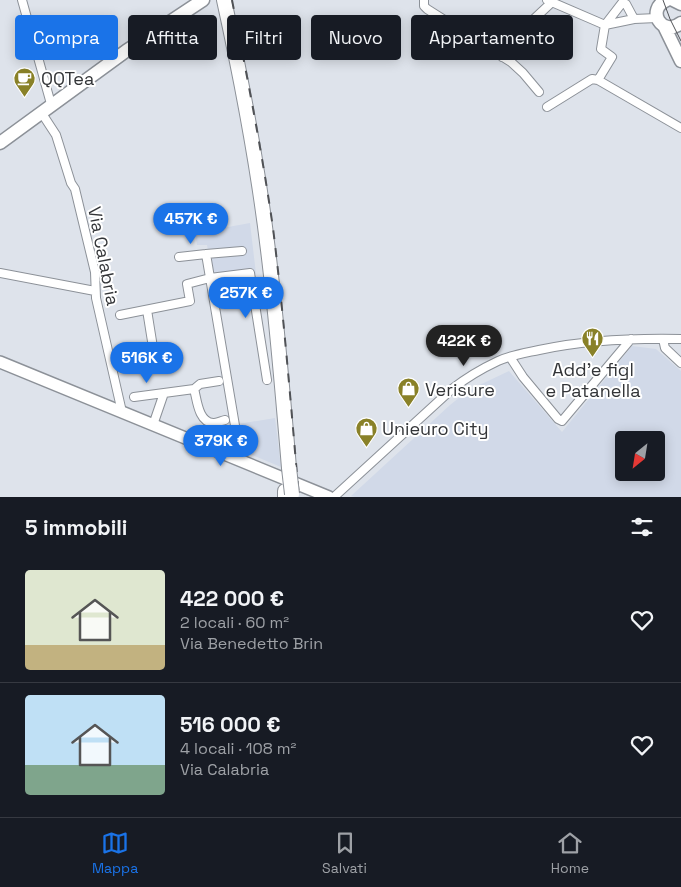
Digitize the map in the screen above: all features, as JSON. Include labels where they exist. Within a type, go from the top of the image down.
[{"type":"highway","points":[[221,2],[246,108],[262,204],[275,317],[288,495]]},
{"type":"main road","points":[[0,143],[126,51],[203,0]]},
{"type":"main road","points":[[670,6],[674,27],[681,23]]},
{"type":"main road","points":[[670,6],[681,61]]},
{"type":"main road","points":[[0,362],[329,497]]},
{"type":"street","name":"Via Calabria","points":[[22,0],[46,108],[70,182],[75,189],[95,272],[95,291],[122,412]]},
{"type":"street","points":[[424,0],[424,6],[436,15]]},
{"type":"street","points":[[536,15],[549,1],[606,25],[634,19],[670,6]]},
{"type":"street","points":[[598,80],[612,57],[601,49],[606,25],[624,1],[634,19]]},
{"type":"street","points":[[506,60],[517,67],[538,92]]},
{"type":"street","points":[[547,107],[592,79],[598,80],[681,128]]},
{"type":"street","points":[[180,258],[242,251]]},
{"type":"street","points":[[206,254],[241,461]]},
{"type":"street","points":[[0,273],[95,291]]},
{"type":"street","points":[[120,315],[190,301],[187,284],[210,278],[250,273],[267,380]]},
{"type":"street","points":[[147,310],[155,360]]},
{"type":"street","points":[[510,356],[523,377],[558,419],[562,421],[631,339]]},
{"type":"street","points":[[334,497],[452,390],[482,369],[510,356],[569,344],[631,339],[681,339]]},
{"type":"street","points":[[663,339],[665,348],[681,363]]},
{"type":"street","points":[[134,397],[194,389],[200,384],[219,381]]},
{"type":"street","points":[[194,389],[200,412],[205,420],[212,423],[225,420]]},
{"type":"street","points":[[153,425],[164,393]]},
{"type":"shaded area","points":[[250,223],[256,274],[214,281],[207,245],[197,245],[195,233]]},
{"type":"shaded area","points":[[632,346],[656,349],[681,371],[681,497],[351,496],[450,405],[469,390],[509,371],[562,432]]},
{"type":"shaded area","points":[[275,418],[281,467],[243,451],[238,424]]},
{"type":"tram line","points":[[663,0],[681,41]]},
{"type":"railway","points":[[232,0],[273,228],[299,497]]},
{"type":"place","name":"QQTea","points":[[25,97]]},
{"type":"place","name":"Add'e figl e Patanella","points":[[593,358]]},
{"type":"place","name":"Verisure","points":[[409,408]]},
{"type":"place","name":"Unieuro City","points":[[366,447]]}]
